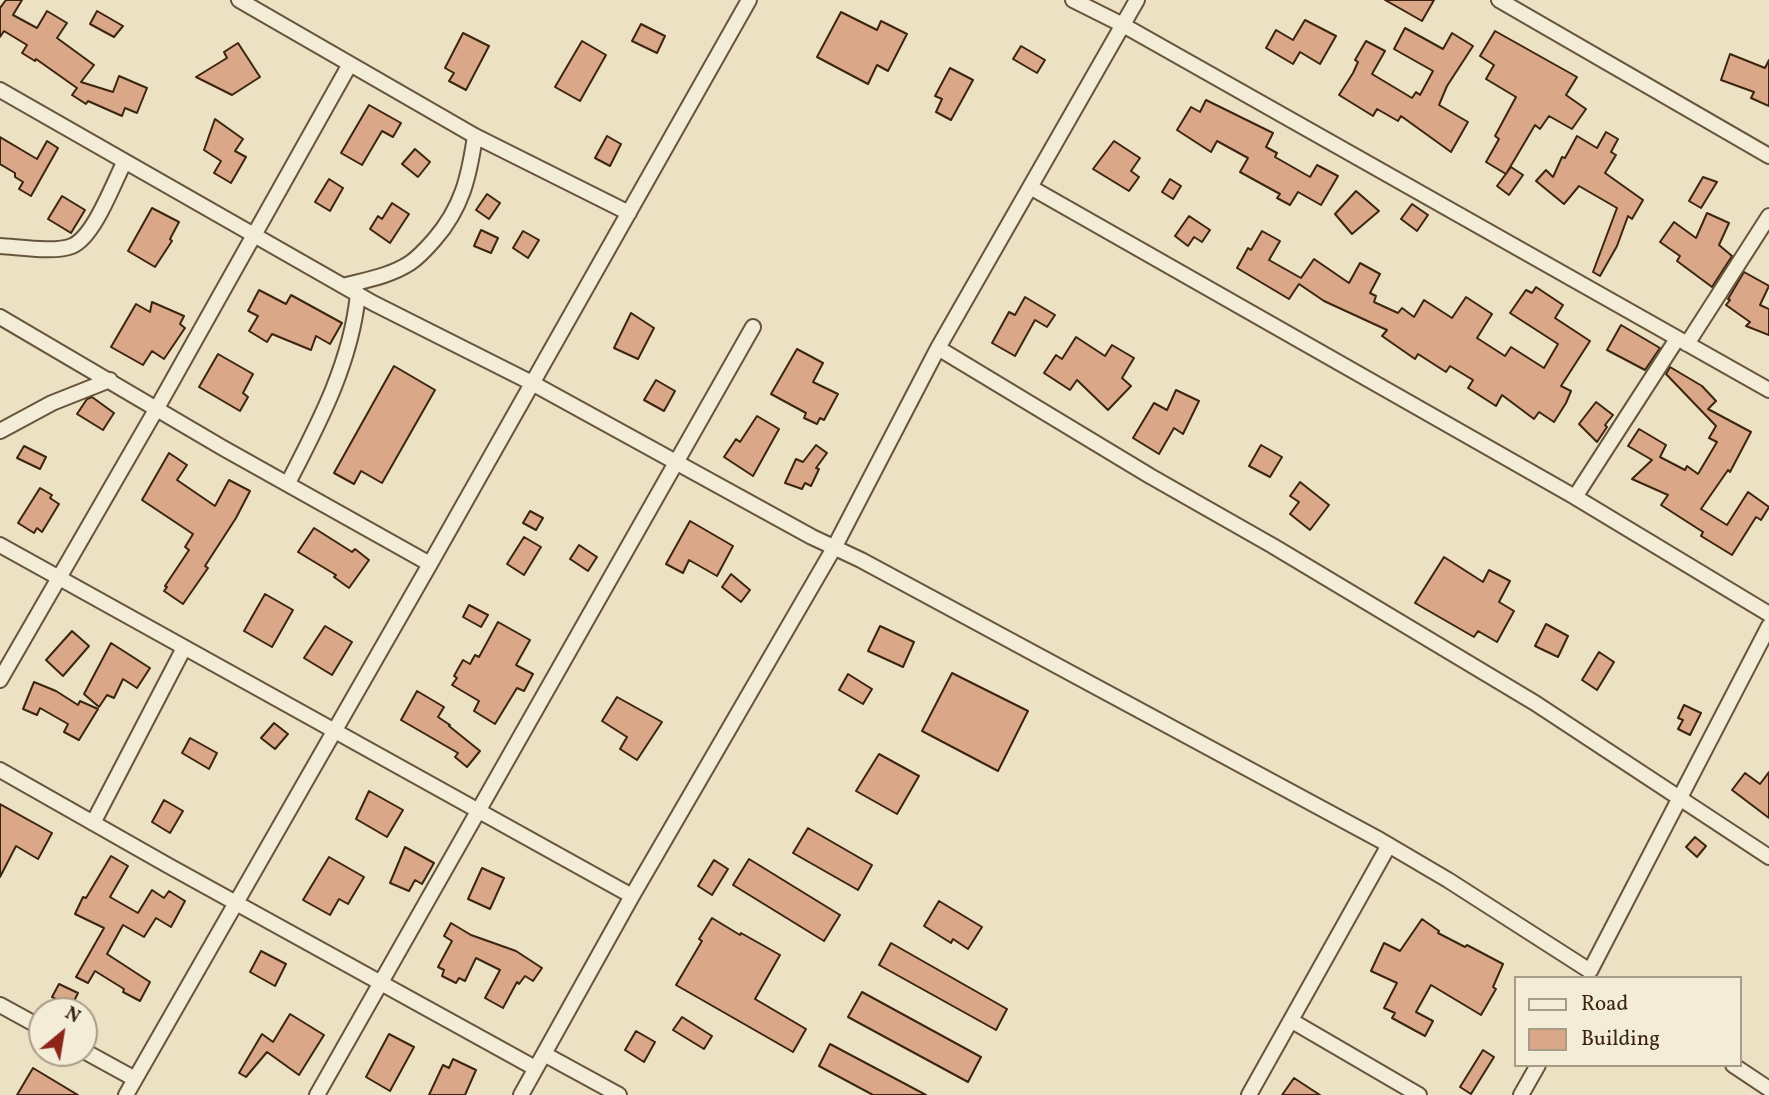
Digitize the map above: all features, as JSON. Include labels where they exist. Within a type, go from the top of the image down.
[{"type":"street","points":[[239,0],[475,135],[629,213]]},
{"type":"street","points":[[126,1095],[749,0]]},
{"type":"street","points":[[1073,0],[1123,25],[1769,390]]},
{"type":"street","points":[[521,1095],[632,896],[834,548],[938,348],[1137,0]]},
{"type":"street","points":[[1499,0],[1769,156]]},
{"type":"street","points":[[0,680],[157,408],[350,64]]},
{"type":"street","points":[[0,90],[343,286],[532,383],[1389,845],[1448,880],[1592,976],[1680,797],[1769,626]]},
{"type":"street","points":[[343,286],[396,271],[412,263],[424,252],[456,212],[468,175],[475,135]]},
{"type":"street","points":[[0,246],[58,248],[76,243],[94,221],[124,163]]},
{"type":"street","points":[[1030,187],[1575,497],[1769,614]]},
{"type":"street","points":[[1575,497],[1769,215]]},
{"type":"street","points":[[288,484],[335,387],[354,330],[358,294]]},
{"type":"street","points":[[0,317],[430,564]]},
{"type":"street","points":[[317,1095],[674,461],[753,327]]},
{"type":"street","points":[[938,348],[1535,703],[1769,857]]},
{"type":"street","points":[[0,431],[52,403],[110,380]]},
{"type":"street","points":[[0,545],[632,896]]},
{"type":"street","points":[[93,823],[184,648]]},
{"type":"street","points":[[0,770],[536,1068]]},
{"type":"street","points":[[1249,1095],[1389,845]]},
{"type":"street","points":[[0,1005],[28,1020]]},
{"type":"street","points":[[1292,1021],[1419,1095]]},
{"type":"street","points":[[544,1054],[619,1095]]},
{"type":"street","points":[[98,1059],[135,1079]]},
{"type":"street","points":[[1521,1095],[1537,1067]]},
{"type":"street","points":[[1736,1067],[1769,1089]]},
{"type":"building","points":[[6,0],[22,0],[13,15],[37,28],[47,11],[67,23],[57,38],[94,65],[81,82],[113,92],[119,76],[147,88],[137,113],[125,108],[122,116],[88,101],[86,104],[72,95],[77,88],[36,59],[35,61],[22,53],[27,45],[4,31],[0,37],[0,8]]},
{"type":"building","points":[[1385,0],[1434,0],[1422,21]]},
{"type":"building","points":[[97,11],[123,26],[114,37],[90,24]]},
{"type":"building","points":[[841,12],[877,30],[881,21],[907,34],[888,71],[877,65],[868,84],[817,57]]},
{"type":"building","points":[[1305,20],[1336,36],[1320,64],[1300,52],[1293,64],[1266,48],[1276,30],[1293,40]]},
{"type":"building","points":[[641,24],[665,36],[657,53],[632,41]]},
{"type":"building","points":[[1405,28],[1443,49],[1452,33],[1473,46],[1447,86],[1439,105],[1468,122],[1451,152],[1401,116],[1398,121],[1377,109],[1373,116],[1339,95],[1353,73],[1358,62],[1355,60],[1366,41],[1385,51],[1372,74],[1412,98],[1416,92],[1420,95],[1433,71],[1394,49]]},
{"type":"building","points":[[1495,31],[1577,77],[1566,95],[1586,109],[1572,129],[1549,116],[1540,129],[1535,125],[1506,174],[1486,162],[1499,139],[1495,136],[1516,97],[1486,79],[1494,65],[1480,56]]},
{"type":"building","points":[[463,33],[489,46],[466,90],[449,81],[454,73],[445,68]]},
{"type":"building","points":[[582,41],[606,55],[580,101],[555,87]]},
{"type":"building","points":[[238,43],[260,77],[232,95],[196,77],[227,58],[224,52]]},
{"type":"building","points":[[1021,46],[1045,60],[1037,73],[1013,59]]},
{"type":"building","points":[[1730,54],[1765,68],[1769,60],[1769,106],[1751,98],[1754,92],[1721,80]]},
{"type":"building","points":[[950,68],[973,80],[951,120],[936,112],[942,99],[935,96]]},
{"type":"building","points":[[1206,100],[1273,133],[1266,147],[1277,153],[1275,157],[1310,177],[1317,165],[1338,176],[1321,205],[1298,192],[1290,205],[1277,198],[1280,194],[1240,172],[1248,158],[1217,141],[1211,152],[1177,130],[1191,107],[1200,112]]},
{"type":"building","points":[[369,105],[401,123],[393,137],[382,131],[362,165],[341,153]]},
{"type":"building","points":[[215,119],[243,139],[235,151],[246,157],[231,183],[214,173],[221,161],[204,150]]},
{"type":"building","points":[[1606,132],[1618,139],[1611,152],[1616,155],[1605,173],[1643,200],[1632,219],[1628,216],[1617,246],[1600,276],[1593,272],[1617,208],[1579,186],[1564,204],[1536,181],[1546,170],[1553,177],[1562,157],[1565,158],[1577,136],[1597,148]]},
{"type":"building","points":[[607,136],[621,144],[610,166],[595,158]]},
{"type":"building","points":[[0,137],[37,159],[47,141],[58,148],[31,196],[19,189],[23,182],[15,177],[15,173],[0,164]]},
{"type":"building","points":[[1114,141],[1140,158],[1131,171],[1139,177],[1129,191],[1093,169]]},
{"type":"building","points":[[415,149],[430,162],[418,177],[402,164]]},
{"type":"building","points":[[1511,167],[1523,175],[1509,195],[1497,186]]},
{"type":"building","points":[[1703,177],[1717,182],[1701,208],[1689,201]]},
{"type":"building","points":[[329,179],[343,188],[330,211],[315,202]]},
{"type":"building","points":[[1170,179],[1181,186],[1173,199],[1162,192]]},
{"type":"building","points":[[1356,191],[1379,211],[1352,234],[1335,214]]},
{"type":"building","points":[[487,194],[500,203],[489,219],[476,210]]},
{"type":"building","points":[[62,196],[85,210],[71,233],[48,219]]},
{"type":"building","points":[[392,203],[409,214],[390,243],[370,229],[378,216],[382,219]]},
{"type":"building","points":[[1412,204],[1428,215],[1417,231],[1401,219]]},
{"type":"building","points":[[152,208],[179,222],[170,239],[172,241],[155,267],[128,251]]},
{"type":"building","points":[[1707,213],[1729,223],[1719,245],[1732,256],[1712,287],[1677,261],[1680,256],[1660,242],[1674,222],[1696,238]]},
{"type":"building","points":[[1189,216],[1210,230],[1202,242],[1194,237],[1188,246],[1175,236]]},
{"type":"building","points":[[481,230],[498,238],[491,253],[474,246]]},
{"type":"building","points":[[523,231],[539,240],[528,258],[513,248]]},
{"type":"building","points":[[1262,231],[1280,241],[1269,260],[1301,278],[1314,259],[1349,283],[1360,263],[1380,274],[1370,293],[1376,296],[1374,302],[1398,313],[1402,308],[1414,317],[1424,300],[1452,318],[1466,297],[1492,314],[1477,338],[1505,356],[1511,347],[1544,368],[1558,344],[1510,313],[1526,290],[1532,293],[1536,287],[1563,305],[1555,318],[1590,341],[1561,386],[1571,391],[1566,403],[1554,422],[1539,412],[1534,419],[1502,395],[1496,406],[1468,388],[1473,380],[1450,366],[1446,372],[1418,354],[1415,359],[1382,336],[1387,330],[1324,301],[1299,284],[1289,299],[1237,268]]},
{"type":"building","points":[[1744,272],[1769,286],[1760,305],[1769,309],[1769,335],[1746,326],[1750,322],[1726,305]]},
{"type":"building","points":[[259,290],[286,304],[291,295],[342,323],[330,344],[316,336],[311,350],[272,334],[267,342],[249,331],[258,316],[248,311]]},
{"type":"building","points":[[1025,297],[1055,315],[1047,327],[1035,320],[1015,356],[992,343],[1009,312],[1015,315]]},
{"type":"building","points":[[152,302],[184,316],[180,324],[185,328],[164,359],[152,351],[143,365],[111,347],[136,304],[150,312]]},
{"type":"building","points":[[631,313],[654,328],[638,359],[614,348]]},
{"type":"building","points":[[1621,325],[1660,348],[1645,370],[1607,350]]},
{"type":"building","points":[[1076,337],[1105,356],[1112,345],[1134,358],[1122,378],[1131,386],[1108,410],[1077,380],[1070,390],[1044,373],[1056,355],[1062,359]]},
{"type":"building","points":[[797,349],[823,363],[813,382],[838,394],[824,420],[820,418],[817,424],[804,418],[806,413],[771,394]]},
{"type":"building","points":[[218,354],[253,374],[243,393],[248,397],[240,411],[199,387]]},
{"type":"building","points":[[394,366],[435,390],[382,483],[361,471],[354,484],[334,473]]},
{"type":"building","points":[[1670,367],[1702,386],[1716,401],[1708,409],[1751,432],[1730,472],[1728,470],[1701,509],[1727,525],[1748,492],[1769,507],[1761,520],[1756,517],[1732,555],[1701,536],[1703,532],[1661,505],[1668,495],[1632,479],[1652,460],[1628,446],[1639,429],[1666,445],[1660,457],[1685,470],[1687,466],[1698,474],[1717,442],[1709,438],[1716,426],[1666,374]]},
{"type":"building","points":[[656,380],[675,391],[664,411],[644,400]]},
{"type":"building","points":[[1176,390],[1199,401],[1183,434],[1174,428],[1159,454],[1133,438],[1154,403],[1167,410]]},
{"type":"building","points":[[92,397],[114,413],[103,430],[77,414],[87,399]]},
{"type":"building","points":[[1596,402],[1613,415],[1597,442],[1579,424]]},
{"type":"building","points":[[757,416],[779,429],[753,476],[724,457],[736,439],[740,442]]},
{"type":"building","points":[[816,445],[827,453],[816,468],[819,469],[811,486],[805,483],[802,489],[785,483],[796,459],[803,462]]},
{"type":"building","points":[[1261,445],[1282,457],[1270,477],[1249,466]]},
{"type":"building","points":[[24,446],[46,457],[40,469],[17,458]]},
{"type":"building","points":[[169,453],[187,465],[177,480],[215,506],[229,480],[250,491],[205,566],[208,568],[183,604],[164,591],[189,550],[185,547],[193,534],[142,500]]},
{"type":"building","points":[[1300,482],[1329,505],[1310,530],[1290,514],[1299,502],[1290,496]]},
{"type":"building","points":[[40,488],[52,495],[50,498],[59,504],[42,532],[37,528],[34,533],[18,523]]},
{"type":"building","points":[[530,511],[543,518],[536,530],[523,523]]},
{"type":"building","points":[[690,521],[733,546],[717,576],[689,560],[683,573],[666,564]]},
{"type":"building","points":[[314,528],[352,552],[355,549],[369,560],[349,588],[334,577],[336,575],[298,552]]},
{"type":"building","points":[[524,537],[541,547],[524,575],[507,564]]},
{"type":"building","points":[[579,545],[597,557],[588,571],[570,559]]},
{"type":"building","points":[[1444,557],[1483,582],[1489,570],[1510,581],[1499,602],[1514,611],[1497,642],[1478,631],[1474,637],[1415,603]]},
{"type":"building","points":[[731,574],[750,590],[741,602],[722,587]]},
{"type":"building","points":[[265,594],[293,610],[272,647],[244,631]]},
{"type":"building","points":[[469,605],[488,615],[481,627],[463,617]]},
{"type":"building","points":[[498,622],[530,640],[516,665],[533,674],[524,691],[517,688],[495,724],[474,711],[479,701],[452,685],[463,660],[470,664],[475,655],[479,657]]},
{"type":"building","points":[[1546,624],[1568,636],[1558,657],[1535,646]]},
{"type":"building","points":[[325,626],[352,642],[332,675],[304,658]]},
{"type":"building","points":[[880,626],[914,642],[903,667],[868,651]]},
{"type":"building","points":[[72,631],[89,646],[63,676],[46,660]]},
{"type":"building","points":[[111,643],[150,668],[137,688],[123,679],[114,698],[107,695],[99,707],[84,694]]},
{"type":"building","points":[[1599,652],[1614,662],[1597,690],[1582,680]]},
{"type":"building","points":[[952,673],[1028,711],[998,771],[922,731]]},
{"type":"building","points":[[848,674],[872,689],[863,704],[839,690]]},
{"type":"building","points":[[34,682],[56,691],[78,705],[80,701],[98,709],[79,740],[64,732],[68,724],[40,708],[37,715],[23,709]]},
{"type":"building","points":[[417,691],[444,707],[438,717],[480,751],[467,767],[455,757],[458,753],[401,720]]},
{"type":"building","points":[[617,697],[662,722],[637,760],[620,749],[627,737],[602,721]]},
{"type":"building","points":[[1684,705],[1701,713],[1690,735],[1678,729],[1683,720],[1678,718]]},
{"type":"building","points":[[274,723],[288,734],[275,749],[261,738]]},
{"type":"building","points":[[190,738],[217,753],[209,769],[182,753]]},
{"type":"building","points":[[879,754],[919,776],[897,814],[856,791]]},
{"type":"building","points":[[1769,772],[1769,818],[1732,790],[1745,773],[1760,784]]},
{"type":"building","points":[[369,791],[403,810],[387,837],[356,819]]},
{"type":"building","points":[[164,800],[183,811],[170,833],[152,822]]},
{"type":"building","points":[[0,804],[52,833],[38,859],[16,846],[0,877]]},
{"type":"building","points":[[808,828],[872,865],[858,890],[793,853]]},
{"type":"building","points":[[1695,837],[1706,846],[1697,857],[1686,847]]},
{"type":"building","points":[[405,847],[434,863],[422,884],[415,880],[409,891],[390,883]]},
{"type":"building","points":[[111,856],[128,866],[110,897],[138,913],[152,890],[164,898],[169,891],[185,901],[171,927],[156,918],[144,937],[123,925],[107,954],[150,982],[140,1001],[95,971],[88,983],[76,977],[104,928],[75,914],[83,897],[86,898]]},
{"type":"building","points":[[329,857],[364,877],[348,904],[339,899],[330,915],[303,900]]},
{"type":"building","points":[[749,859],[840,915],[824,941],[733,885]]},
{"type":"building","points":[[714,860],[728,869],[712,895],[698,886]]},
{"type":"building","points":[[482,868],[504,878],[490,909],[468,899]]},
{"type":"building","points":[[939,901],[982,927],[968,949],[953,939],[951,943],[924,926]]},
{"type":"building","points":[[712,918],[780,955],[755,999],[806,1029],[793,1052],[676,985]]},
{"type":"building","points":[[1422,919],[1439,931],[1438,933],[1503,964],[1493,987],[1496,989],[1481,1015],[1431,985],[1416,1012],[1433,1021],[1425,1036],[1392,1018],[1395,1013],[1384,1008],[1397,983],[1371,971],[1384,943],[1400,951]]},
{"type":"building","points":[[451,923],[471,935],[516,951],[542,968],[533,981],[525,976],[519,984],[517,982],[503,1008],[485,998],[500,970],[476,958],[465,981],[459,978],[456,983],[442,976],[444,970],[438,967],[452,941],[444,936]]},
{"type":"building","points":[[891,943],[1007,1009],[996,1030],[879,965]]},
{"type":"building","points":[[261,951],[286,964],[275,986],[250,972]]},
{"type":"building","points":[[59,984],[78,993],[76,997],[52,997]]},
{"type":"building","points":[[862,992],[981,1057],[968,1082],[848,1017]]},
{"type":"building","points":[[290,1014],[324,1035],[299,1075],[267,1052],[246,1077],[239,1073],[262,1034],[273,1042]]},
{"type":"building","points":[[682,1017],[712,1036],[704,1049],[673,1030]]},
{"type":"building","points":[[636,1031],[655,1042],[644,1062],[625,1050]]},
{"type":"building","points":[[389,1034],[414,1047],[390,1091],[366,1077]]},
{"type":"building","points":[[830,1044],[926,1095],[873,1095],[819,1066]]},
{"type":"building","points":[[1483,1050],[1494,1057],[1471,1094],[1460,1087]]},
{"type":"building","points":[[453,1059],[476,1070],[465,1095],[429,1095],[443,1065],[449,1068]]},
{"type":"building","points":[[33,1068],[78,1095],[17,1095]]},
{"type":"building","points":[[1294,1078],[1320,1095],[1282,1095]]}]
